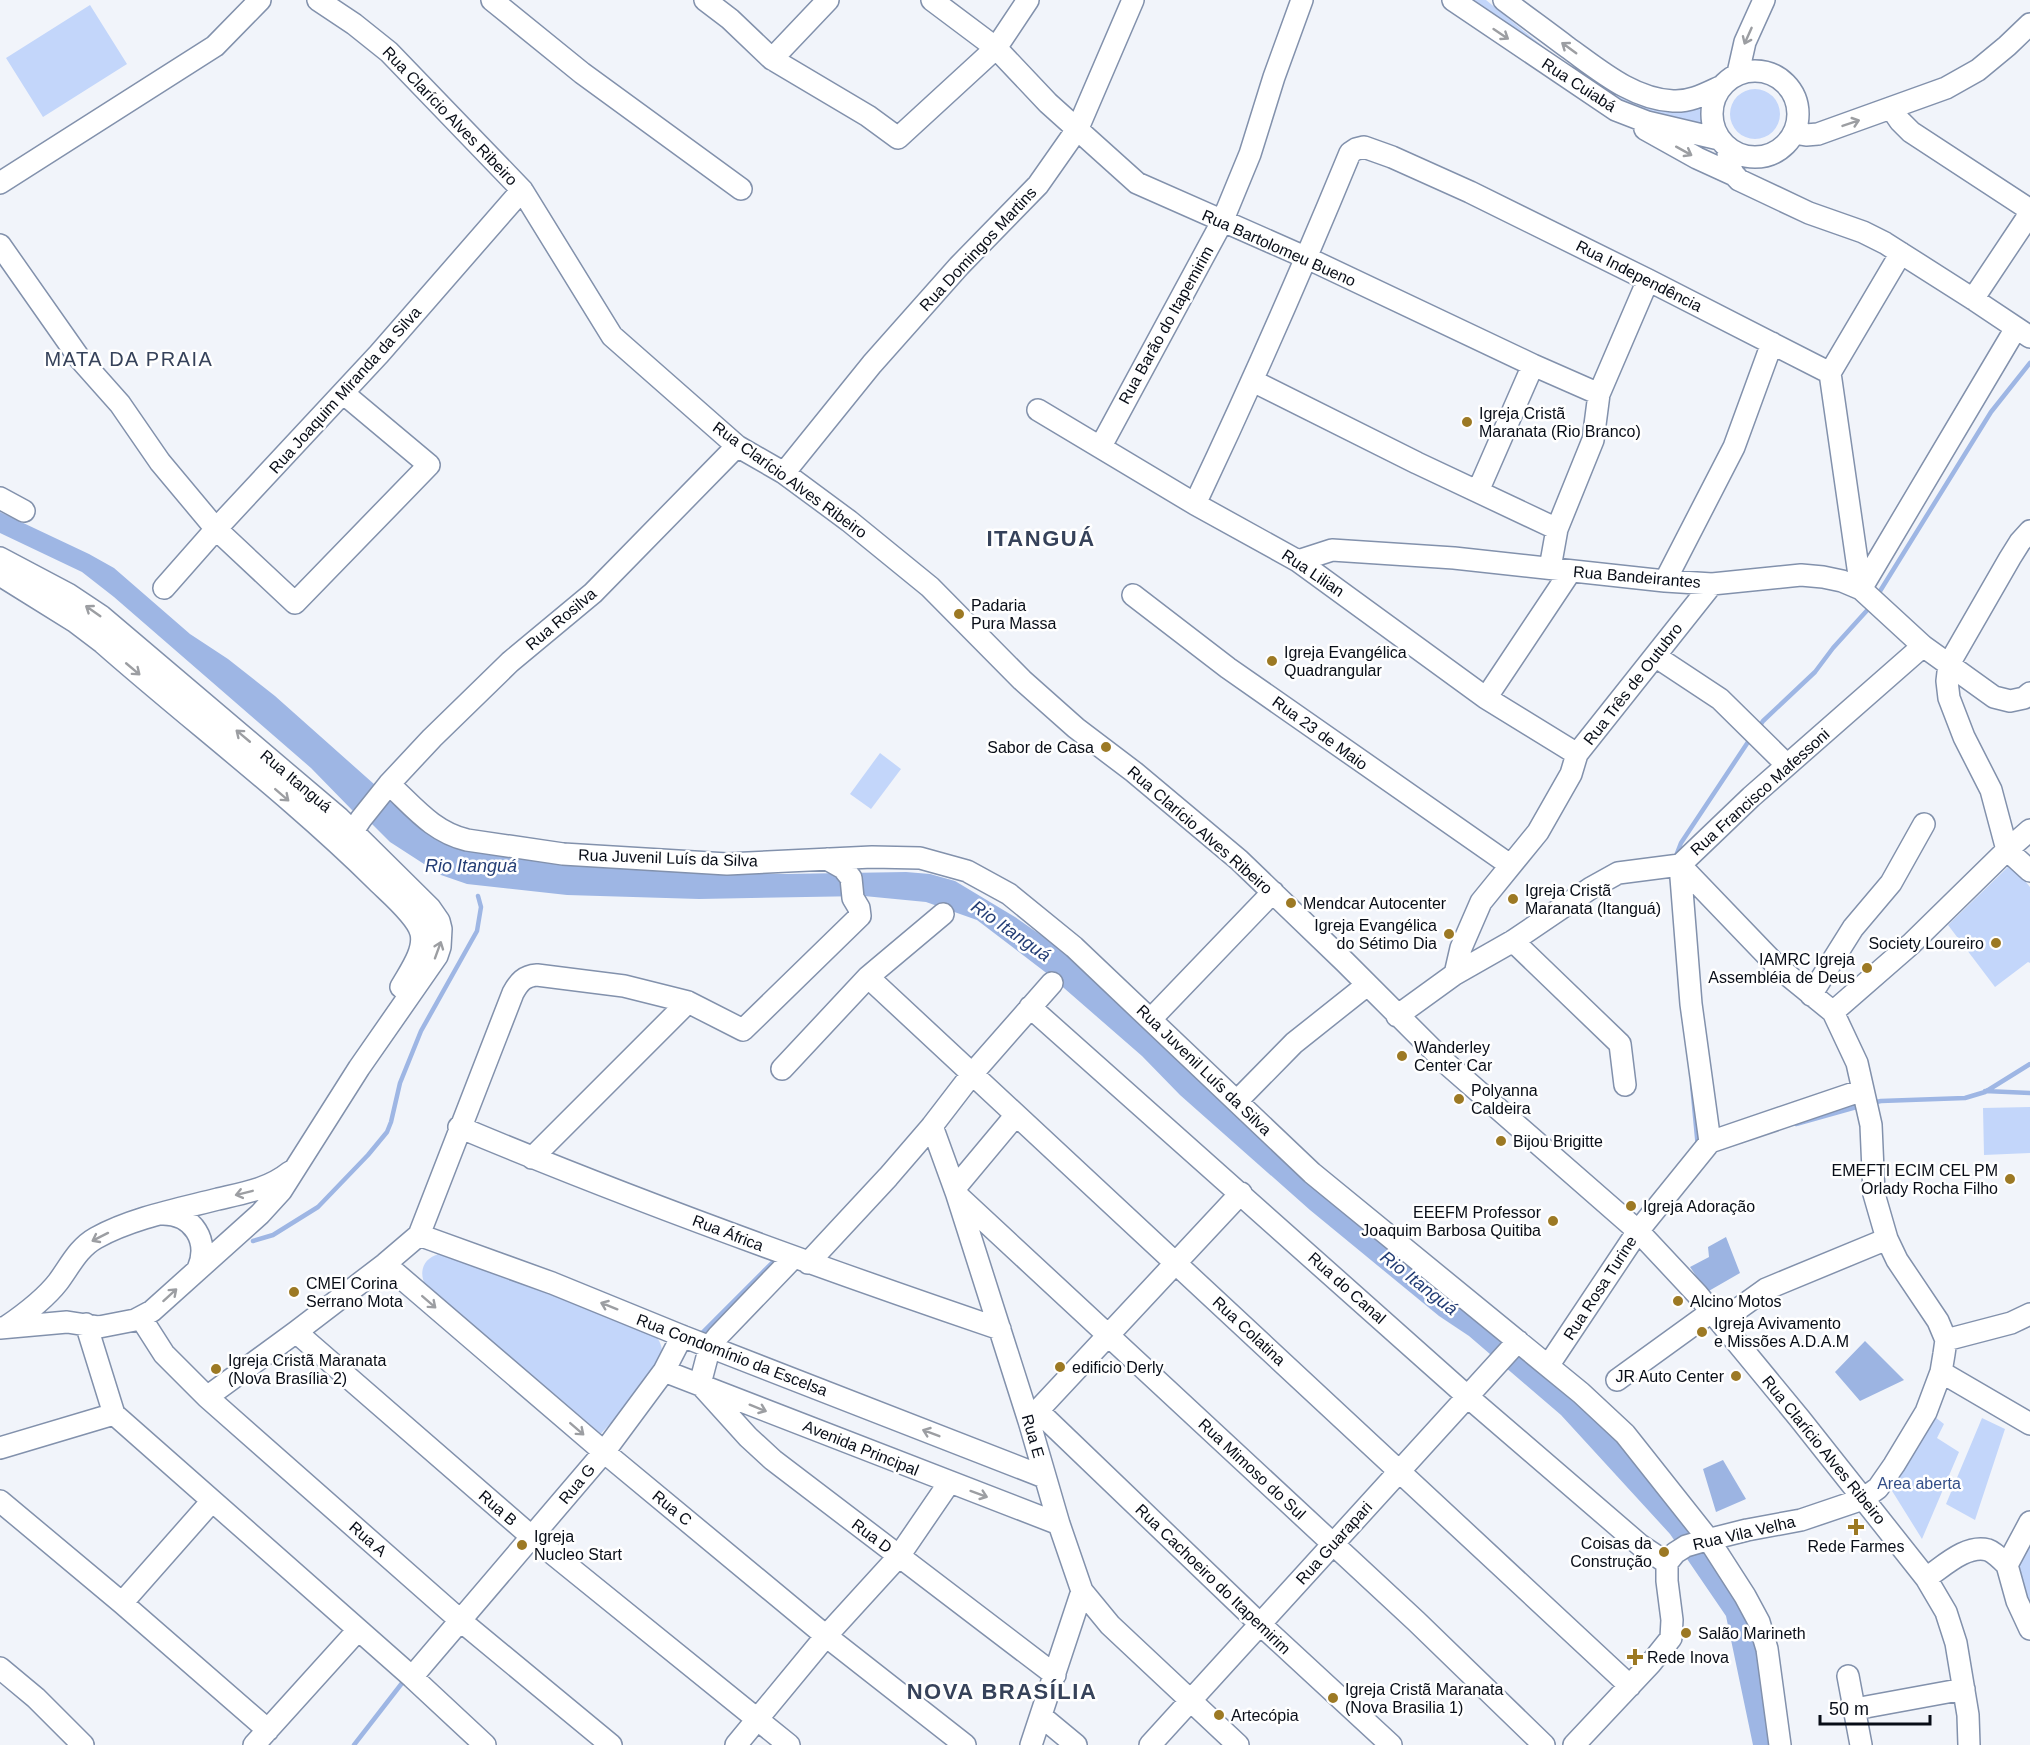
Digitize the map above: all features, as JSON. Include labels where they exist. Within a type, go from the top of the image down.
[{"type":"street","points":[[0,183],[215,46],[260,0]]},
{"type":"street","name":"Rua Clarício Alves Ribeiro","points":[[318,0],[354,24],[389,52],[522,190],[612,336],[737,446],[784,473],[849,521],[930,587],[1022,680],[1076,728],[1134,772],[1239,860],[1447,1064],[1638,1231],[1716,1317],[1926,1578],[1946,1612],[1956,1643],[1968,1715],[1969,1745]]},
{"type":"street","points":[[492,0],[582,73],[741,189]]},
{"type":"street","points":[[705,0],[730,19],[772,59],[868,116],[898,138],[996,48],[1028,0]]},
{"type":"street","points":[[772,59],[828,0]]},
{"type":"street","name":"Rua Bartolomeu Bueno","points":[[932,0],[996,48],[1048,103],[1137,183],[1307,258],[1599,394]]},
{"type":"street","name":"Rua Domingos Martins","points":[[784,473],[872,364],[959,266],[1038,185],[1078,128],[1133,0]]},
{"type":"street","name":"Rua Barão do Itapemirim","points":[[1101,446],[1222,222],[1250,154],[1274,77],[1302,0]]},
{"type":"street","name":"Rua Cuiabá","points":[[1453,0],[1616,110],[1730,154]]},
{"type":"street","name":"Rua Cuiabá","points":[[1504,0],[1596,68],[1635,92],[1673,102],[1697,98],[1720,87]]},
{"type":"street","points":[[1738,74],[1745,42],[1764,0]]},
{"type":"street","points":[[1794,133],[1818,134],[1946,88],[1978,70],[2030,24]]},
{"type":"street","points":[[1616,110],[1697,158],[1730,154],[1760,157],[1778,152],[1794,133],[1798,120],[1798,107],[1794,95],[1776,76],[1764,71],[1751,70],[1738,74],[1720,87],[1711,112],[1713,126],[1730,154],[1744,176],[1753,188],[1809,213],[1863,232],[1901,253],[2023,333],[1861,589]]},
{"type":"street","points":[[1892,108],[1911,132],[2024,206],[2027,211],[2027,218],[1973,299]]},
{"type":"street","name":"Rua Independência","points":[[1195,504],[1253,381],[1350,153],[1364,147],[1470,192],[1648,279],[1830,373]]},
{"type":"street","name":"Rua Joaquim Miranda da Silva","points":[[164,588],[343,393],[522,190]]},
{"type":"street","points":[[0,245],[80,359],[120,404],[160,462],[216,529],[295,603],[429,465],[343,393]]},
{"type":"street","points":[[1861,589],[1830,373],[1901,253]]},
{"type":"street","points":[[1486,698],[1560,570],[1557,529],[1593,440],[1599,394],[1648,279]]},
{"type":"street","points":[[1665,581],[1734,447],[1772,343]]},
{"type":"street","points":[[1478,491],[1533,365]]},
{"type":"street","points":[[1253,381],[1417,463],[1557,529]]},
{"type":"street","name":"Rua Lilian","points":[[1038,410],[1195,504],[1298,561],[1486,698],[1577,754]]},
{"type":"street","name":"Rua Rosilva","points":[[357,825],[386,787],[510,662],[592,593],[737,446]]},
{"type":"street","points":[[0,498],[24,512]]},
{"type":"street","points":[[2030,531],[2015,550],[1949,664],[1947,681],[1949,699],[1964,737],[1991,790],[2007,850],[2030,871]]},
{"type":"street","name":"Rua Bandeirantes","points":[[1298,561],[1332,550],[1454,558],[1712,584],[1802,575],[1842,581],[1861,589],[1923,646],[1994,697],[2010,700],[2024,698],[2030,693]]},
{"type":"street","name":"Rua Itanguá","points":[[0,558],[68,594],[101,616],[310,792],[357,825],[430,908],[439,921],[441,938],[437,956],[359,1068],[296,1168],[271,1203],[152,1311],[141,1318],[99,1327],[82,1323],[3,1328]]},
{"type":"street","name":"Rua Itanguá","points":[[0,575],[90,633],[269,783],[354,858],[416,922],[422,933],[418,956],[359,1068]]},
{"type":"street","name":"Rua Três de Outubro","points":[[1455,974],[1461,948],[1482,902],[1538,832],[1571,774],[1577,754],[1712,584]]},
{"type":"street","name":"Rua 23 de Maio","points":[[1133,596],[1228,668],[1510,865]]},
{"type":"street","name":"Rua Francisco Mafessoni","points":[[1397,1016],[1455,974],[1513,941],[1618,873],[1680,865],[1751,797],[1923,646]]},
{"type":"street","points":[[1655,656],[1720,699],[1787,765]]},
{"type":"street","name":"Rua Juvenil Luís da Silva","points":[[386,787],[434,826],[448,835],[467,840],[563,854],[727,864],[827,859],[920,858],[967,871],[1017,900],[1074,947],[1312,1173],[1510,1350],[1548,1366],[1625,1434],[1699,1542],[1745,1596],[1759,1622],[1767,1649],[1780,1745]]},
{"type":"street","points":[[1811,994],[1853,928],[1891,883],[1924,824]]},
{"type":"street","points":[[354,858],[357,825]]},
{"type":"street","points":[[1833,1012],[1911,944],[2030,830]]},
{"type":"street","points":[[207,1397],[385,1264],[419,1235],[459,1127],[513,993],[522,980],[537,975],[624,986],[688,1002],[743,1030],[855,898],[843,868],[827,859]]},
{"type":"street","points":[[1680,865],[1753,944],[1833,1012],[1857,1063],[1871,1125],[1874,1194],[1887,1239],[1897,1260],[1938,1321],[1946,1340],[1941,1372],[1926,1412],[1878,1488],[1863,1499]]},
{"type":"street","points":[[1680,865],[1691,1004],[1710,1142],[1863,1090]]},
{"type":"street","points":[[1151,1019],[1272,892]]},
{"type":"street","points":[[782,1069],[868,977],[943,914]]},
{"type":"street","points":[[1513,941],[1620,1044],[1625,1085]]},
{"type":"street","name":"Rua Colatina","points":[[868,977],[1630,1686]]},
{"type":"street","points":[[700,1384],[710,1346],[718,1336],[888,1177],[932,1126],[972,1074],[1052,983]]},
{"type":"street","points":[[1237,1101],[1294,1043],[1367,985]]},
{"type":"street","points":[[532,1158],[688,1002]]},
{"type":"street","name":"Rua do Canal","points":[[1030,1007],[1468,1397],[1640,1545],[1667,1563]]},
{"type":"street","points":[[956,1191],[1016,1115]]},
{"type":"street","name":"Rua E","points":[[932,1126],[956,1191],[1000,1329],[1033,1416],[1044,1477],[1082,1591]]},
{"type":"street","name":"Rua África","points":[[459,1127],[532,1158],[800,1260],[1000,1329]]},
{"type":"street","name":"Rua Rosa Turine","points":[[1548,1366],[1638,1231],[1710,1142]]},
{"type":"street","name":"Rua Itanguá","points":[[3,1328],[38,1303],[57,1282],[73,1258],[86,1244],[97,1237],[155,1215],[261,1189],[278,1181],[296,1168]]},
{"type":"street","name":"Rua Mimoso do Sul","points":[[956,1191],[1544,1745]]},
{"type":"street","points":[[1033,1416],[1241,1193]]},
{"type":"street","points":[[155,1215],[172,1214],[194,1226],[203,1248],[198,1269]]},
{"type":"street","name":"Rua Condomínio da Escelsa","points":[[419,1235],[552,1283],[1044,1477]]},
{"type":"street","points":[[1617,1380],[1716,1317],[1766,1289],[1887,1239]]},
{"type":"street","name":"Rua C","points":[[385,1264],[604,1452],[826,1636],[965,1745]]},
{"type":"street","points":[[57,1282],[59,1304],[67,1315],[82,1323],[107,1416],[212,1501],[412,1677],[485,1745]]},
{"type":"street","points":[[1946,1340],[2011,1323],[2030,1314]]},
{"type":"street","name":"Rua A","points":[[141,1318],[164,1354],[207,1397],[460,1621],[611,1745]]},
{"type":"street","name":"Rua B","points":[[296,1332],[532,1537],[789,1745]]},
{"type":"street","name":"Rua G","points":[[412,1677],[604,1452],[664,1371],[682,1336]]},
{"type":"street","name":"Rua Guarapari","points":[[1150,1745],[1510,1350]]},
{"type":"street","name":"Avenida Principal","points":[[664,1371],[1059,1524]]},
{"type":"street","points":[[1941,1372],[2030,1424]]},
{"type":"street","name":"Rua D","points":[[700,1384],[748,1437],[773,1460],[1055,1676]]},
{"type":"street","points":[[0,1448],[107,1416]]},
{"type":"street","name":"Rua Cachoeiro do Itapemirim","points":[[1033,1416],[1390,1745]]},
{"type":"street","points":[[736,1745],[826,1636],[899,1556],[949,1483]]},
{"type":"street","name":"Rua Vila Velha","points":[[1667,1563],[1675,1552],[1699,1542],[1801,1520],[1863,1499]]},
{"type":"street","points":[[0,1501],[122,1603],[261,1738],[358,1630]]},
{"type":"street","points":[[122,1603],[212,1501]]},
{"type":"street","points":[[2007,1565],[2030,1522]]},
{"type":"street","points":[[1926,1578],[1959,1555],[1974,1550],[1989,1550],[2007,1565],[2017,1601],[2030,1629]]},
{"type":"street","points":[[1574,1745],[1630,1686],[1671,1638],[1672,1620],[1667,1563]]},
{"type":"street","points":[[1031,1745],[1082,1591]]},
{"type":"street","points":[[1082,1591],[1110,1625],[1238,1745]]},
{"type":"street","points":[[0,1668],[36,1698],[83,1745]]},
{"type":"street","points":[[1848,1676],[1861,1745]]},
{"type":"street","points":[[1855,1709],[1964,1689]]},
{"type":"street","points":[[1041,1716],[1076,1745]]},
{"type":"green space","points":[[1466,0],[1486,0],[1562,62],[1615,95],[1637,105],[1674,112],[1704,105],[1706,127],[1644,118]]},
{"type":"green space","points":[[90,5],[127,64],[43,117],[6,58]]},
{"type":"green space","points":[[1755,89],[1769,93],[1776,100],[1780,114],[1776,128],[1769,135],[1755,139],[1741,135],[1734,128],[1730,114],[1734,100],[1741,93]]},
{"type":"green space","points":[[880,753],[901,769],[871,809],[850,794]]},
{"type":"green space","name":"Society Loureiro","points":[[2011,864],[2030,887],[2030,963],[2028,962],[1995,987],[1948,925]]},
{"type":"green space","points":[[2030,1107],[2030,1153],[1984,1155],[1983,1108]]},
{"type":"green space","points":[[445,1254],[655,1335],[662,1352],[655,1371],[601,1434],[426,1286],[422,1271],[429,1259]]},
{"type":"green space","name":"Area aberta","points":[[1931,1414],[1944,1424],[1937,1438],[1959,1452],[1922,1539],[1889,1486]]},
{"type":"green space","points":[[1982,1418],[2005,1429],[1975,1520],[1946,1504]]},
{"type":"green space","points":[[2030,1529],[2030,1618],[2011,1565]]},
{"type":"shaded area","points":[[1726,1237],[1740,1273],[1707,1292],[1690,1267],[1709,1257],[1708,1247]]},
{"type":"shaded area","points":[[1865,1341],[1904,1380],[1860,1401],[1835,1372]]},
{"type":"shaded area","points":[[1723,1460],[1746,1499],[1716,1512],[1703,1469]]},
{"type":"water","name":"Rio Itanguá","points":[[0,512],[114,568],[190,634],[228,659],[275,696],[420,825],[444,840],[543,862],[690,872],[930,874],[955,881],[1015,917],[1058,947],[1654,1467],[1758,1635],[1781,1745],[1753,1745],[1726,1616],[1670,1534],[1561,1415],[1469,1336],[1439,1316],[1310,1210],[1180,1095],[1142,1056],[1049,975],[977,920],[926,902],[864,896],[699,899],[567,895],[467,884],[441,875],[390,842],[369,821],[352,810],[311,768],[114,597],[82,572],[0,533]]},
{"type":"waterway","points":[[1877,596],[1991,412],[2030,363]]},
{"type":"waterway","points":[[1757,730],[1763,721],[1815,672],[1833,648],[1871,606]]},
{"type":"waterway","points":[[1674,861],[1681,843],[1750,739]]},
{"type":"waterway","points":[[253,1241],[273,1235],[318,1207],[387,1132],[400,1083],[421,1031],[477,931],[481,907],[478,896]]},
{"type":"waterway","points":[[1871,1103],[1965,1098],[1985,1092],[2030,1064]]},
{"type":"waterway","points":[[1692,1084],[1698,1148]]},
{"type":"waterway","points":[[1985,1091],[2030,1093]]},
{"type":"waterway","points":[[1796,1124],[1860,1106]]},
{"type":"waterway","points":[[700,1335],[777,1258]]},
{"type":"waterway","points":[[354,1745],[406,1678]]},
{"type":"place","name":"Igreja Cristã Maranata (Rio Branco)","points":[[1467,422]]},
{"type":"place","name":"Padaria Pura Massa","points":[[959,614]]},
{"type":"place","name":"Igreja Evangélica Quadrangular","points":[[1272,661]]},
{"type":"place","name":"Sabor de Casa","points":[[1106,747]]},
{"type":"place","name":"Igreja Cristã Maranata (Itanguá)","points":[[1513,899]]},
{"type":"place","name":"Mendcar Autocenter","points":[[1291,903]]},
{"type":"place","name":"Igreja Evangélica do Sétimo Dia","points":[[1449,934]]},
{"type":"place","name":"Society Loureiro","points":[[1996,943]]},
{"type":"place","name":"IAMRC Igreja Assembléia de Deus","points":[[1867,968]]},
{"type":"place","name":"Wanderley Center Car","points":[[1402,1056]]},
{"type":"place","name":"Polyanna Caldeira","points":[[1459,1099]]},
{"type":"place","name":"Bijou Brigitte","points":[[1501,1141]]},
{"type":"place","name":"EMEFTI ECIM CEL PM Orlady Rocha Filho","points":[[2010,1179]]},
{"type":"place","name":"Igreja Adoração","points":[[1631,1206]]},
{"type":"place","name":"EEEFM Professor Joaquim Barbosa Quitiba","points":[[1553,1221]]},
{"type":"place","name":"CMEI Corina Serrano Mota","points":[[294,1292]]},
{"type":"place","name":"Alcino Motos","points":[[1678,1301]]},
{"type":"place","name":"Igreja Avivamento e Missões A.D.A.M","points":[[1702,1332]]},
{"type":"place","name":"edificio Derly","points":[[1060,1367]]},
{"type":"place","name":"Igreja Cristã Maranata (Nova Brasília 2)","points":[[216,1369]]},
{"type":"place","name":"JR Auto Center","points":[[1736,1376]]},
{"type":"place","name":"Rede Farmes","points":[[1856,1527]]},
{"type":"place","name":"Igreja Nucleo Start","points":[[522,1545]]},
{"type":"place","name":"Coisas da Construção","points":[[1664,1552]]},
{"type":"place","name":"Salão Marineth","points":[[1686,1633]]},
{"type":"place","name":"Rede Inova","points":[[1635,1657]]},
{"type":"place","name":"Igreja Cristã Maranata (Nova Brasilia 1)","points":[[1333,1698]]},
{"type":"place","name":"Artecópia","points":[[1219,1715]]},
{"type":"district","name":"MATA DA PRAIA","points":[[129,359]]},
{"type":"district","name":"ITANGUÁ","points":[[1041,538]]},
{"type":"district","name":"NOVA BRASÍLIA","points":[[1002,1691]]}]
